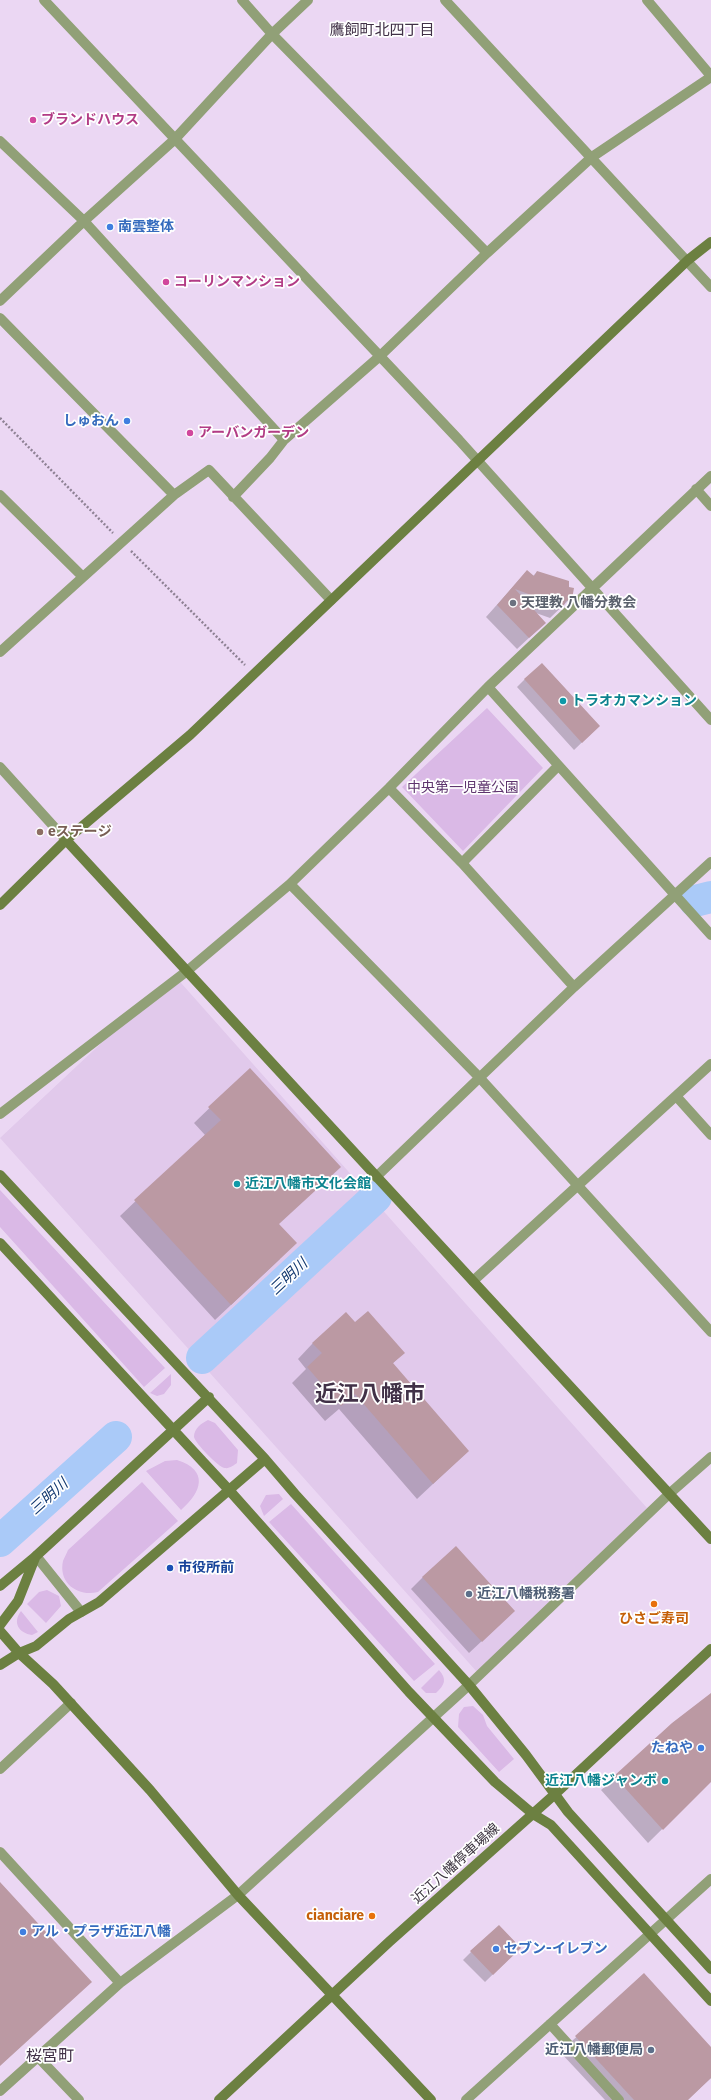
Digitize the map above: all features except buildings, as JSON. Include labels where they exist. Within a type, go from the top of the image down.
[{"type":"street","points":[[44,0],[174,140],[380,356],[592,587],[711,720]]},
{"type":"street","points":[[242,0],[272,34],[487,253]]},
{"type":"street","points":[[0,301],[84,221],[174,140],[272,34],[308,0]]},
{"type":"street","points":[[445,0],[688,260],[711,287]]},
{"type":"street","points":[[233,497],[270,458],[284,440],[380,356],[487,253],[592,158],[711,76],[647,0]]},
{"type":"street","points":[[0,141],[84,221],[284,440]]},
{"type":"street","points":[[0,905],[66,840],[190,735],[478,462],[688,260],[711,242]]},
{"type":"street","points":[[0,318],[174,495]]},
{"type":"street","points":[[0,652],[174,495],[209,470],[332,600]]},
{"type":"street","points":[[0,1114],[187,970],[290,884],[389,788],[488,687],[711,476]]},
{"type":"street","points":[[696,489],[711,506]]},
{"type":"street","points":[[0,495],[83,577]]},
{"type":"street","points":[[488,687],[711,935]]},
{"type":"street","points":[[462,863],[558,766]]},
{"type":"street","points":[[0,767],[376,1177],[711,1538]]},
{"type":"street","points":[[389,788],[462,863],[574,987]]},
{"type":"street","points":[[376,1177],[574,987],[711,862]]},
{"type":"street","points":[[290,884],[479,1077],[711,1332]]},
{"type":"street","points":[[473,1281],[711,1064]]},
{"type":"street","points":[[676,1096],[711,1135]]},
{"type":"street","points":[[0,1175],[209,1397],[469,1685],[526,1755],[554,1795],[711,1970]]},
{"type":"street","points":[[0,1243],[229,1490],[409,1692],[495,1782],[533,1814],[552,1825],[711,2001]]},
{"type":"street","points":[[0,1586],[36,1556],[209,1397]]},
{"type":"street","points":[[0,2091],[120,1983],[238,1896],[469,1685],[669,1494],[711,1457]]},
{"type":"street","points":[[0,1665],[19,1653],[36,1646],[81,1612],[100,1602],[265,1458]]},
{"type":"street","points":[[36,1556],[81,1612]]},
{"type":"street","points":[[0,1625],[18,1601],[36,1556]]},
{"type":"street","points":[[0,1632],[19,1653],[53,1684],[150,1790],[238,1896],[430,2100]]},
{"type":"street","name":"近江八幡停車場線","points":[[219,2100],[333,1996],[389,1942],[554,1795],[711,1649]]},
{"type":"street","points":[[0,1769],[71,1704]]},
{"type":"street","points":[[0,1852],[120,1983]]},
{"type":"street","points":[[466,2100],[711,1879]]},
{"type":"street","points":[[550,2024],[619,2100]]},
{"type":"street","points":[[38,2056],[79,2100]]},
{"type":"shaded area","points":[[174,975],[647,1508],[477,1672],[0,1138]]},
{"type":"green space","name":"中央第一児童公園","points":[[487,708],[543,768],[463,851],[402,787]]},
{"type":"green space","points":[[0,1190],[165,1368],[144,1387],[0,1227]]},
{"type":"green space","points":[[171,1374],[171,1385],[164,1394],[157,1396],[150,1393]]},
{"type":"green space","points":[[208,1420],[215,1423],[238,1450],[237,1463],[231,1467],[225,1468],[218,1464],[195,1440],[195,1431],[201,1424]]},
{"type":"green space","points":[[177,1460],[187,1464],[194,1470],[198,1475],[199,1482],[194,1496],[181,1510],[146,1471],[165,1461]]},
{"type":"green space","points":[[142,1482],[178,1521],[98,1592],[84,1592],[72,1587],[67,1582],[62,1569],[63,1561],[68,1550]]},
{"type":"green space","points":[[279,1494],[283,1499],[264,1516],[260,1506],[266,1495]]},
{"type":"green space","points":[[291,1504],[435,1664],[414,1681],[269,1522]]},
{"type":"green space","points":[[47,1590],[59,1596],[61,1606],[46,1623],[27,1604],[39,1592]]},
{"type":"green space","points":[[21,1611],[38,1632],[32,1635],[20,1630],[17,1620]]},
{"type":"green space","points":[[439,1670],[444,1679],[443,1685],[436,1693],[426,1693],[421,1688]]},
{"type":"green space","points":[[473,1706],[483,1715],[487,1726],[514,1759],[499,1772],[458,1727],[459,1714],[464,1707]]},
{"type":"waterway","name":"三明川","points":[[695,901],[711,897]]},
{"type":"waterway","name":"三明川","points":[[202,1358],[376,1197]]},
{"type":"waterway","name":"三明川","points":[[0,1541],[116,1437]]},
{"type":"place","name":"ブランドハウス","points":[[33,120]]},
{"type":"place","name":"南雲整体","points":[[110,227]]},
{"type":"place","name":"コーリンマンション","points":[[166,282]]},
{"type":"place","name":"しゅおん","points":[[127,421]]},
{"type":"place","name":"アーバンガーデン","points":[[190,433]]},
{"type":"place","name":"天理教 八幡分教会","points":[[513,603]]},
{"type":"place","name":"トラオカマンション","points":[[563,701]]},
{"type":"place","name":"eステージ","points":[[40,832]]},
{"type":"place","name":"近江八幡市文化会館","points":[[237,1184]]},
{"type":"place","name":"市役所前","points":[[170,1568]]},
{"type":"place","name":"近江八幡税務署","points":[[469,1594]]},
{"type":"place","name":"ひさご寿司","points":[[654,1604]]},
{"type":"place","name":"たねや","points":[[701,1748]]},
{"type":"place","name":"近江八幡ジャンボ","points":[[665,1781]]},
{"type":"place","name":"cianciare","points":[[372,1916]]},
{"type":"place","name":"アル・プラザ近江八幡","points":[[23,1932]]},
{"type":"place","name":"セブン-イレブン","points":[[496,1949]]},
{"type":"place","name":"近江八幡郵便局","points":[[651,2050]]},
{"type":"district","name":"鷹飼町北四丁目","points":[[382,31]]},
{"type":"district","name":"近江八幡市","points":[[370,1395]]},
{"type":"district","name":"桜宮町","points":[[50,2057]]}]
